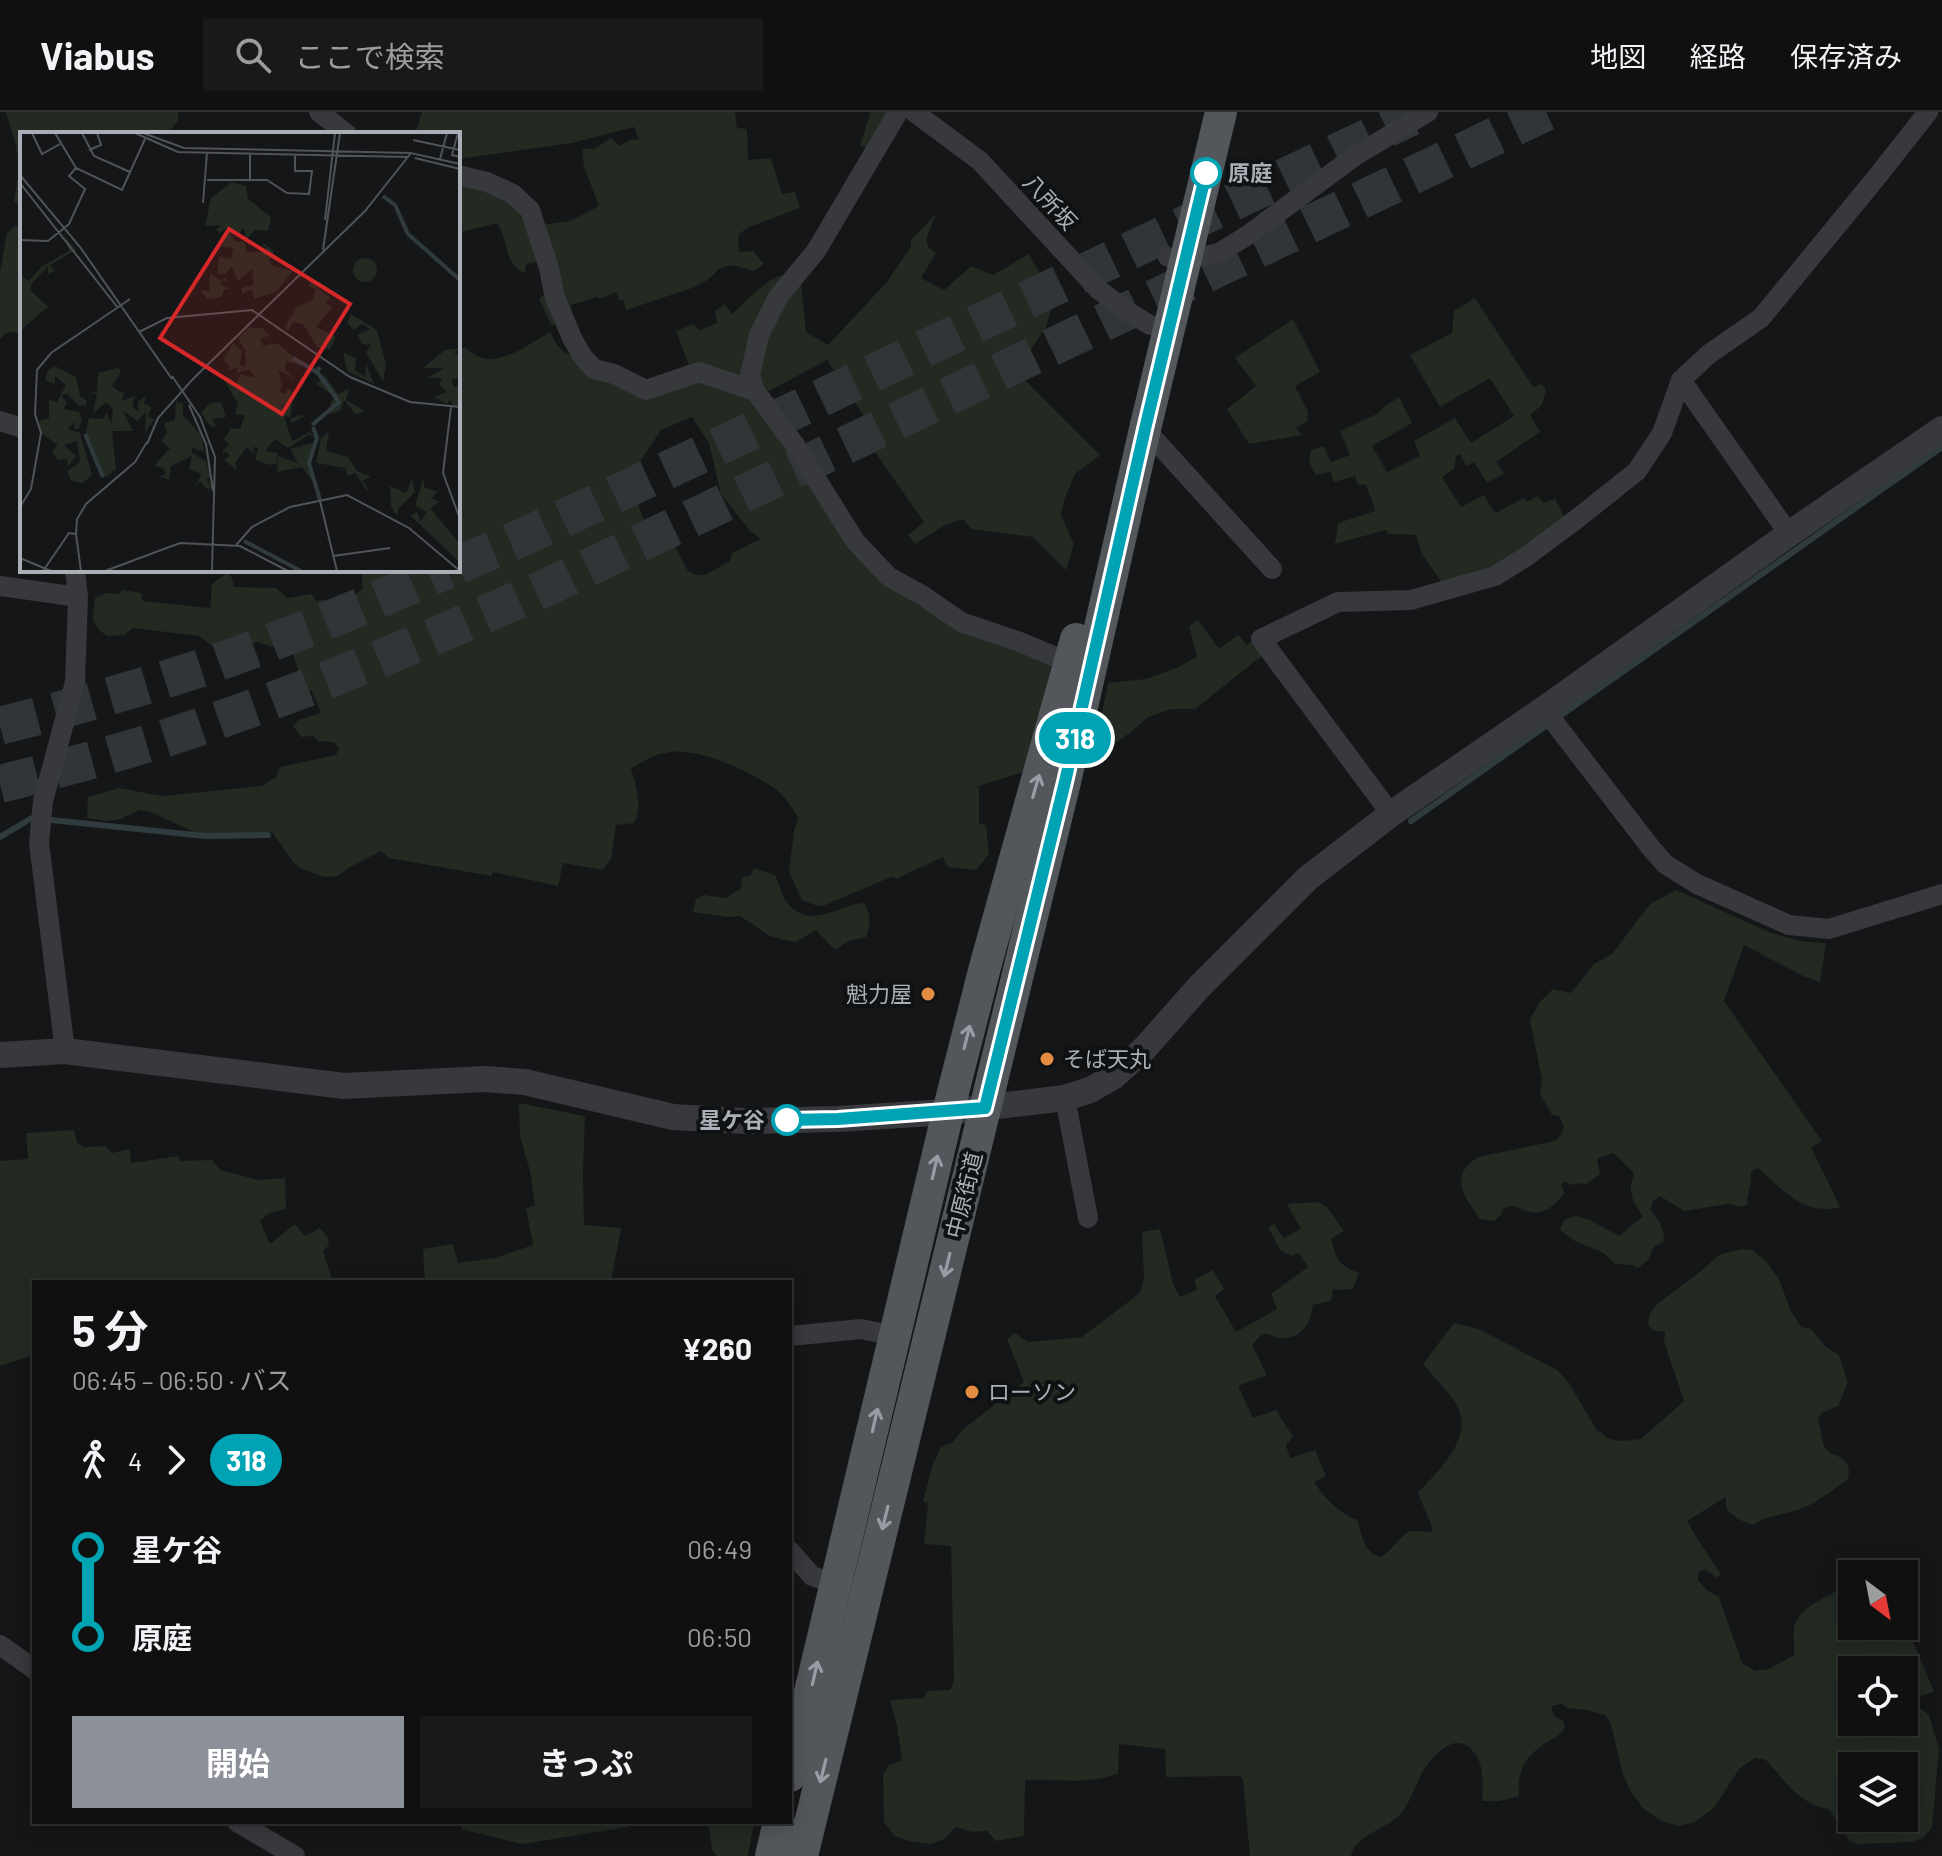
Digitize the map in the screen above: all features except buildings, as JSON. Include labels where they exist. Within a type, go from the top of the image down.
[{"type":"main road","name":"中原街道","points":[[802,1856],[1065,782],[1145,429],[1200,112]]},
{"type":"main road","name":"中原街道","points":[[792,1764],[824,1580],[895,1336],[985,967],[1070,663],[1150,325],[1176,258],[1221,112]]},
{"type":"main road","points":[[771,1856],[779,1824]]},
{"type":"street","points":[[319,112],[344,132]]},
{"type":"street","points":[[898,112],[816,251],[778,297],[759,335],[750,375],[755,391],[795,445],[855,541],[889,577],[961,622],[1070,663]]},
{"type":"street","name":"八所坂","points":[[914,112],[980,161],[1099,290],[1150,325]]},
{"type":"street","points":[[1176,258],[1219,253],[1355,156],[1428,112]]},
{"type":"street","points":[[1391,814],[1261,639],[1338,602],[1411,600],[1495,576],[1578,518],[1637,471],[1662,433],[1681,380],[1709,354],[1761,318],[1928,112]]},
{"type":"street","points":[[460,175],[487,182],[513,194],[530,210],[549,268],[555,298],[573,340],[594,369],[614,374],[646,390],[699,372],[755,391]]},
{"type":"street","points":[[1681,380],[1789,534]]},
{"type":"street","points":[[0,421],[20,427]]},
{"type":"street","points":[[1145,429],[1272,569]]},
{"type":"street","points":[[0,1055],[65,1051],[344,1086],[485,1079],[525,1082],[673,1117],[745,1121],[948,1112],[1065,1098],[1090,1090],[1113,1077],[1145,1048],[1199,987],[1308,878],[1391,814],[1942,429]]},
{"type":"street","points":[[65,1051],[39,843],[43,801],[75,682],[78,597],[75,572]]},
{"type":"street","points":[[0,586],[78,597]]},
{"type":"street","points":[[1544,709],[1651,848],[1665,864],[1697,884],[1789,925],[1829,929],[1941,898]]},
{"type":"street","points":[[1065,1098],[1088,1218]]},
{"type":"street","points":[[792,1336],[861,1329],[895,1336]]},
{"type":"street","points":[[792,1553],[824,1580]]},
{"type":"street","points":[[792,1580],[824,1580]]},
{"type":"street","points":[[0,1645],[32,1668]]},
{"type":"street","points":[[240,1824],[278,1853]]},
{"type":"shaded area","points":[[6,112],[178,112],[178,121],[169,132],[20,132],[20,205],[14,202],[19,170]]},
{"type":"shaded area","points":[[422,112],[735,112],[737,128],[747,129],[748,160],[771,158],[782,194],[795,192],[800,208],[749,227],[739,234],[740,252],[753,251],[764,264],[754,271],[733,265],[720,268],[709,279],[692,288],[626,310],[617,292],[600,299],[597,297],[571,305],[574,324],[556,323],[552,326],[539,299],[549,290],[543,225],[570,221],[599,206],[584,167],[582,149],[594,149],[611,138],[619,146],[639,139],[634,127],[572,143],[460,159],[460,132],[416,132]]},
{"type":"shaded area","points":[[869,112],[894,112],[871,148],[860,146]]},
{"type":"shaded area","points":[[460,180],[515,202],[540,258],[526,264],[525,273],[513,264],[497,223],[460,232]]},
{"type":"shaded area","points":[[936,214],[926,240],[929,248],[936,253],[921,278],[944,290],[971,266],[993,275],[1029,254],[1054,299],[1046,327],[1016,371],[1100,455],[1075,474],[1064,500],[1061,515],[1074,544],[1066,570],[1033,537],[971,529],[963,519],[945,525],[915,544],[908,535],[924,522],[860,431],[869,424],[827,360],[769,391],[758,383],[783,434],[852,549],[1051,665],[1033,750],[1024,772],[979,786],[979,824],[986,825],[989,854],[976,870],[948,867],[943,857],[896,879],[891,877],[823,906],[802,900],[789,872],[798,818],[788,802],[753,775],[711,757],[683,752],[655,756],[631,769],[638,803],[634,823],[616,825],[611,859],[603,870],[563,863],[558,886],[493,872],[491,876],[389,858],[381,851],[338,876],[324,877],[293,862],[272,832],[212,835],[192,831],[140,810],[121,819],[106,821],[87,818],[88,797],[119,788],[162,796],[262,786],[276,777],[280,767],[336,755],[339,748],[334,742],[318,741],[313,736],[301,737],[293,726],[298,720],[321,713],[312,691],[307,691],[288,643],[272,647],[258,642],[220,652],[199,636],[133,628],[124,635],[107,636],[94,620],[95,598],[106,593],[120,594],[122,590],[141,593],[143,601],[210,608],[212,584],[227,573],[234,587],[276,588],[287,598],[312,594],[316,601],[341,601],[343,605],[363,588],[361,572],[460,572],[460,349],[465,347],[482,358],[496,359],[520,350],[550,332],[564,352],[646,391],[693,376],[676,331],[693,324],[700,330],[717,323],[715,311],[725,304],[732,314],[761,287],[782,275],[793,283],[801,283],[806,332],[828,345],[887,282],[911,247],[911,240]],"holes":[[[692,417],[709,443],[721,494],[750,531],[761,539],[732,553],[730,561],[705,575],[696,575],[688,571],[665,527],[653,533],[638,503],[636,491],[644,484],[640,473],[641,460],[661,430]]]},
{"type":"shaded area","points":[[20,225],[20,335],[6,333],[0,339],[0,272],[7,233]]},
{"type":"shaded area","points":[[1475,298],[1533,387],[1542,384],[1546,390],[1542,405],[1530,415],[1540,432],[1496,462],[1504,474],[1487,483],[1474,462],[1466,466],[1460,454],[1456,456],[1454,469],[1442,477],[1461,507],[1484,495],[1495,513],[1524,498],[1527,502],[1538,496],[1543,503],[1555,499],[1564,516],[1537,539],[1486,570],[1442,583],[1422,554],[1416,535],[1388,534],[1386,530],[1335,544],[1338,523],[1375,511],[1372,500],[1365,484],[1358,485],[1355,476],[1334,482],[1330,472],[1316,475],[1309,462],[1311,450],[1324,446],[1331,462],[1350,455],[1340,431],[1377,414],[1399,397],[1412,423],[1372,446],[1387,472],[1420,456],[1414,441],[1455,418],[1471,443],[1514,416],[1490,378],[1440,407],[1410,355],[1452,333],[1454,311]]},
{"type":"shaded area","points":[[1293,319],[1320,372],[1295,386],[1308,412],[1307,421],[1296,428],[1302,435],[1249,444],[1227,409],[1256,386],[1235,358]]},
{"type":"shaded area","points":[[1198,620],[1219,649],[1238,635],[1247,645],[1253,640],[1263,655],[1195,709],[1172,709],[1148,717],[1114,744],[1094,752],[1108,683],[1146,679],[1197,657],[1189,626]]},
{"type":"shaded area","points":[[754,868],[775,875],[789,905],[807,915],[817,916],[864,903],[870,919],[866,937],[848,941],[835,950],[816,930],[796,942],[770,936],[740,916],[693,912],[696,899],[704,895],[726,898],[741,888],[742,877],[750,876]]},
{"type":"shaded area","points":[[1676,890],[1771,933],[1800,941],[1826,943],[1820,982],[1744,945],[1724,1001],[1822,1141],[1811,1147],[1840,1207],[1827,1209],[1804,1205],[1758,1168],[1751,1172],[1747,1205],[1741,1207],[1728,1204],[1684,1211],[1660,1196],[1653,1201],[1650,1210],[1660,1224],[1664,1241],[1654,1247],[1648,1260],[1638,1268],[1615,1264],[1604,1253],[1575,1241],[1560,1230],[1564,1220],[1576,1216],[1619,1236],[1643,1216],[1632,1196],[1634,1173],[1612,1153],[1597,1159],[1600,1174],[1585,1185],[1564,1182],[1561,1185],[1564,1193],[1546,1210],[1531,1212],[1512,1205],[1503,1209],[1494,1221],[1480,1219],[1462,1187],[1463,1172],[1469,1165],[1478,1157],[1555,1141],[1564,1126],[1559,1116],[1552,1115],[1540,1094],[1542,1080],[1530,1020],[1539,1003],[1553,989],[1571,993],[1594,964],[1612,954],[1650,904]]},
{"type":"shaded area","points":[[519,1103],[585,1116],[584,1225],[621,1228],[611,1280],[425,1280],[423,1249],[453,1244],[458,1263],[495,1258],[533,1245],[526,1208],[535,1205],[520,1136]]},
{"type":"shaded area","points":[[74,1130],[77,1142],[84,1147],[106,1146],[112,1153],[130,1149],[131,1163],[179,1156],[180,1161],[212,1160],[220,1170],[259,1180],[285,1178],[286,1209],[267,1214],[260,1221],[270,1244],[295,1224],[305,1236],[320,1228],[327,1236],[329,1245],[323,1251],[332,1280],[32,1280],[32,1356],[0,1366],[0,1161],[28,1159],[26,1133]]},
{"type":"shaded area","points":[[1318,1202],[1327,1207],[1344,1231],[1331,1239],[1337,1257],[1342,1264],[1359,1273],[1353,1289],[1333,1289],[1331,1301],[1313,1305],[1304,1329],[1294,1336],[1280,1338],[1261,1335],[1252,1345],[1267,1375],[1238,1386],[1253,1418],[1276,1410],[1293,1437],[1286,1445],[1290,1458],[1315,1450],[1326,1476],[1314,1482],[1332,1504],[1357,1520],[1367,1547],[1381,1557],[1408,1532],[1431,1532],[1433,1529],[1418,1493],[1453,1451],[1461,1427],[1461,1415],[1444,1387],[1423,1364],[1454,1323],[1479,1329],[1557,1370],[1569,1383],[1596,1429],[1609,1439],[1641,1439],[1684,1401],[1664,1342],[1665,1332],[1652,1330],[1648,1324],[1656,1305],[1719,1255],[1741,1249],[1752,1250],[1765,1260],[1779,1279],[1790,1309],[1801,1327],[1811,1329],[1827,1348],[1839,1355],[1848,1382],[1838,1406],[1821,1413],[1818,1420],[1824,1446],[1848,1465],[1848,1479],[1809,1505],[1753,1525],[1726,1508],[1726,1497],[1687,1521],[1721,1574],[1717,1578],[1705,1569],[1698,1572],[1698,1580],[1719,1597],[1742,1663],[1755,1671],[1769,1669],[1794,1655],[1797,1620],[1809,1607],[1838,1591],[1838,1640],[1912,1640],[1934,1692],[1918,1696],[1918,1656],[1838,1656],[1838,1736],[1918,1736],[1918,1706],[1929,1715],[1939,1749],[1932,1828],[1923,1838],[1911,1842],[1857,1844],[1850,1841],[1844,1832],[1918,1832],[1918,1752],[1838,1752],[1838,1823],[1829,1809],[1801,1797],[1766,1760],[1755,1758],[1739,1769],[1714,1808],[1695,1822],[1678,1826],[1660,1820],[1643,1808],[1631,1792],[1623,1775],[1611,1724],[1605,1715],[1567,1708],[1562,1704],[1552,1706],[1552,1711],[1555,1717],[1562,1720],[1564,1729],[1524,1764],[1519,1778],[1519,1796],[1500,1801],[1482,1801],[1482,1773],[1475,1754],[1463,1744],[1449,1745],[1436,1754],[1426,1767],[1402,1812],[1359,1842],[1351,1856],[1250,1856],[1243,1780],[1240,1776],[1166,1777],[1165,1749],[1119,1744],[1118,1773],[1084,1780],[1025,1780],[1024,1836],[996,1841],[987,1831],[972,1832],[956,1827],[944,1839],[931,1844],[894,1836],[884,1822],[883,1775],[888,1766],[902,1760],[890,1700],[923,1698],[928,1691],[950,1690],[954,1681],[951,1546],[924,1544],[928,1504],[923,1501],[941,1447],[953,1442],[962,1430],[1024,1382],[1007,1339],[1015,1333],[1028,1342],[1082,1337],[1140,1293],[1144,1279],[1142,1232],[1160,1229],[1173,1284],[1180,1297],[1197,1290],[1194,1280],[1213,1270],[1224,1289],[1215,1296],[1236,1332],[1277,1309],[1271,1294],[1308,1267],[1299,1253],[1292,1256],[1280,1250],[1268,1227],[1274,1224],[1284,1238],[1301,1229],[1287,1204]]},
{"type":"shaded area","points":[[462,1824],[629,1824],[628,1827],[522,1844],[461,1829]]},
{"type":"shaded area","points":[[708,1824],[754,1824],[748,1856],[716,1856]]},
{"type":"waterway","points":[[1411,821],[1942,447]]},
{"type":"waterway","points":[[0,837],[32,818],[205,836],[268,835]]},
{"type":"tunnel","points":[[0,784],[204,725],[350,671],[505,606],[1546,112]]},
{"type":"tunnel","points":[[460,564],[745,434],[1411,117]]},
{"type":"tunnel","points":[[0,726],[216,663],[442,572]]},
{"type":"bus line","name":"318","points":[[787,1120],[985,1108],[1065,782],[1206,173]]},
{"type":"place","name":"原庭","points":[[1206,173]]},
{"type":"place","name":"魁力屋","points":[[928,994]]},
{"type":"place","name":"そば天丸","points":[[1047,1059]]},
{"type":"place","name":"星ケ谷","points":[[787,1120]]},
{"type":"place","name":"ローソン","points":[[972,1392]]}]
